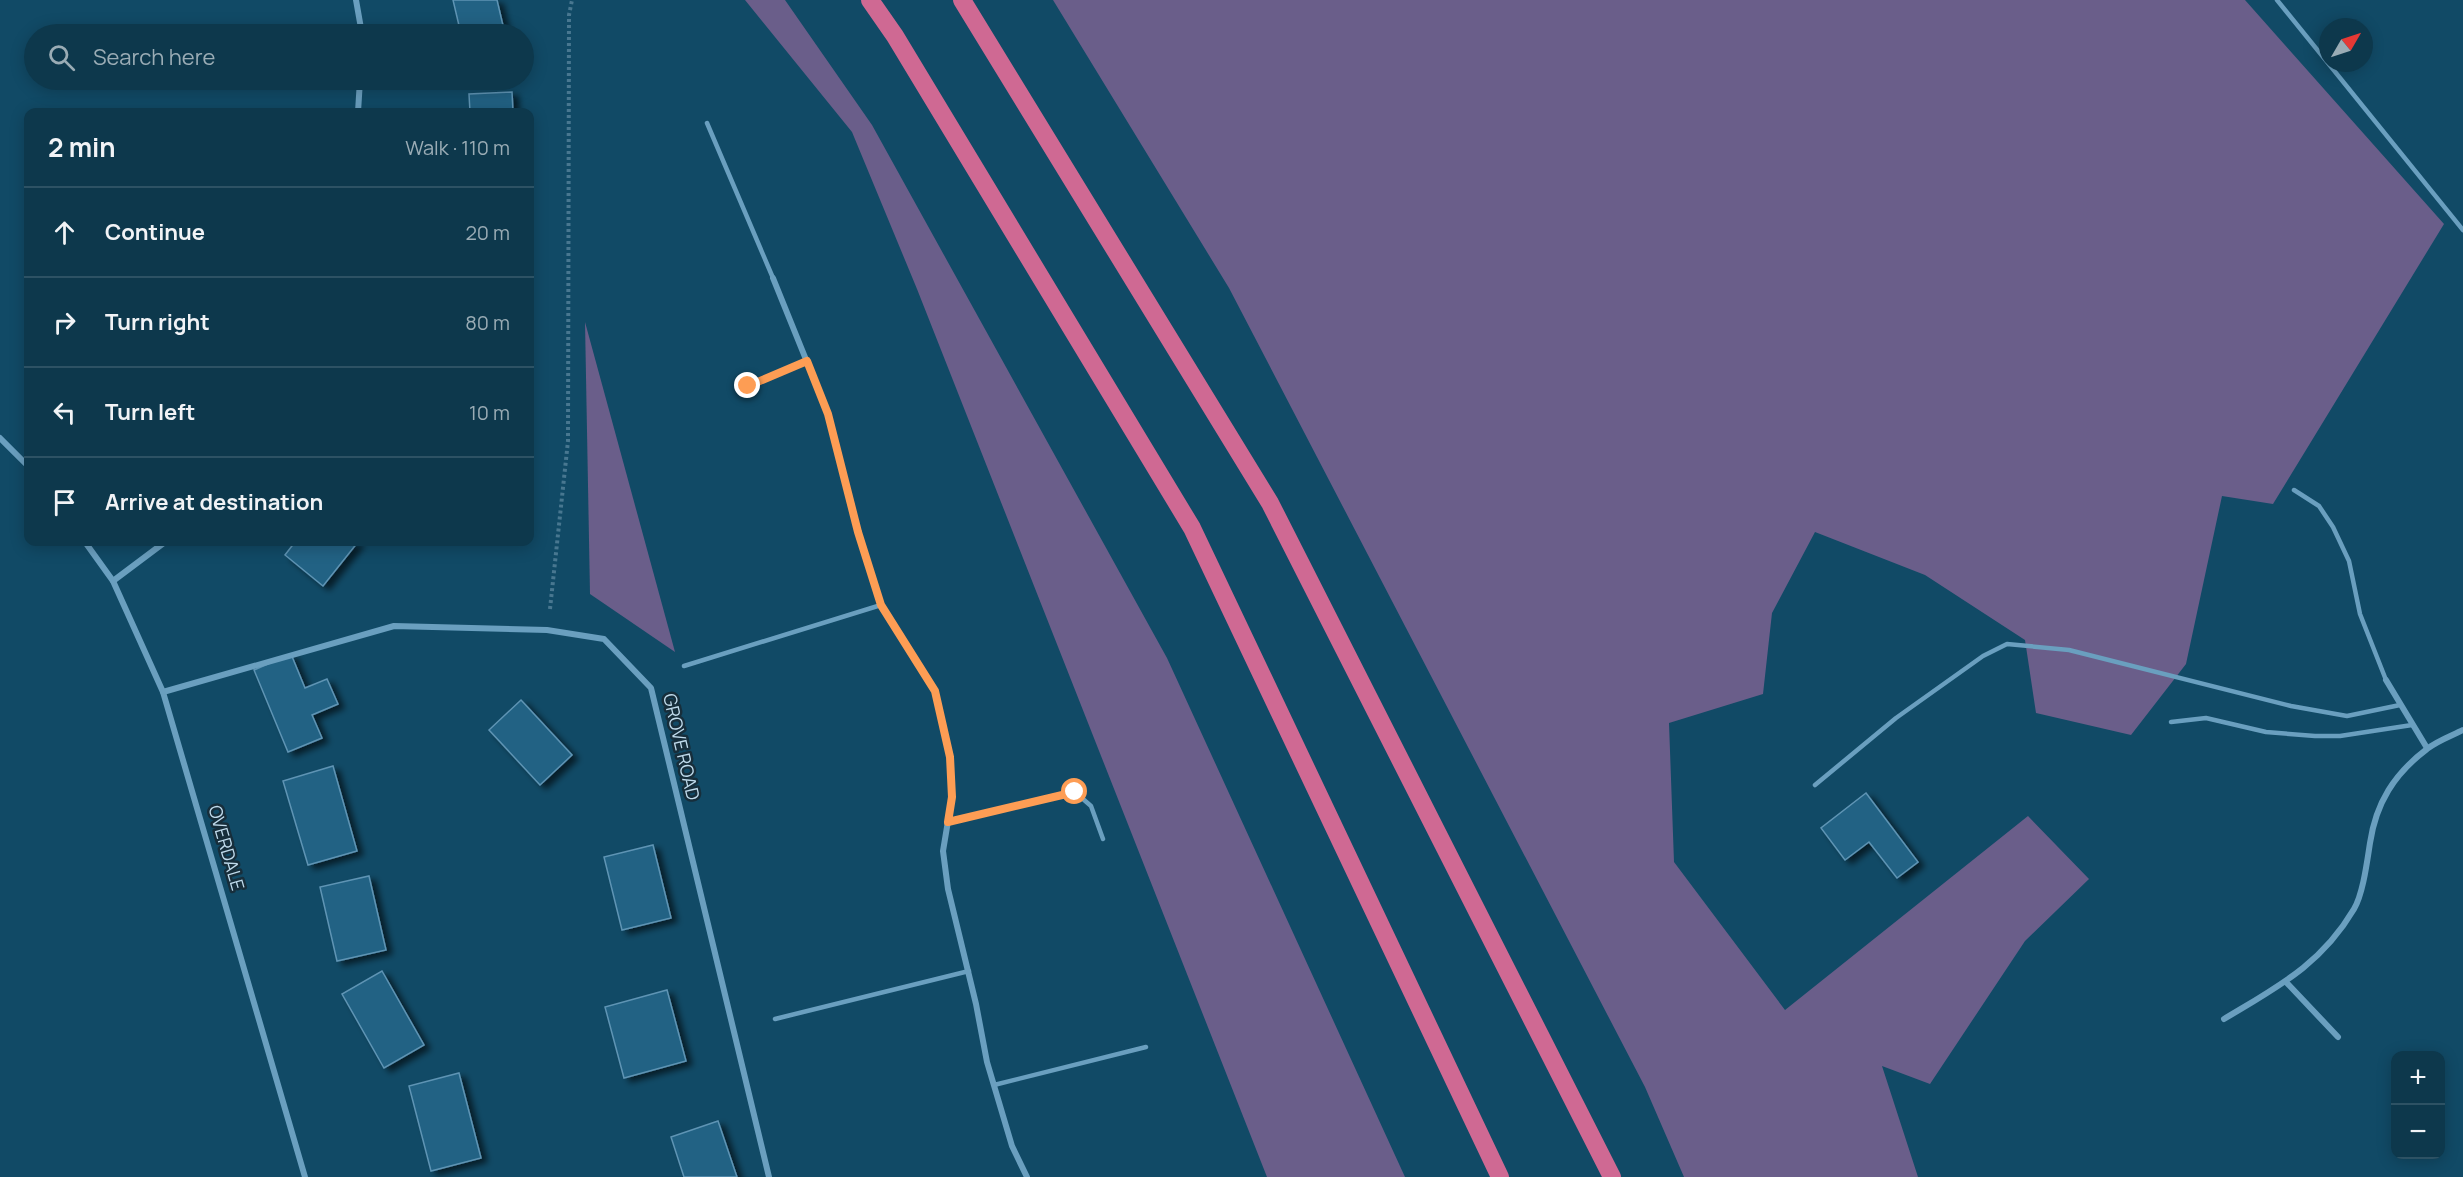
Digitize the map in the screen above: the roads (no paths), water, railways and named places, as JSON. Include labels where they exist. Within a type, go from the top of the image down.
[{"type":"highway","points":[[870,0],[895,36],[1192,528],[1500,1177]]},
{"type":"highway","points":[[962,0],[1270,503],[1612,1177]]},
{"type":"street","points":[[356,0],[360,24]]},
{"type":"street","points":[[358,108],[359,90]]},
{"type":"street","points":[[773,278],[828,414],[858,532],[881,605],[935,691],[950,757],[952,797],[943,851],[948,889],[994,1085],[1012,1146],[1027,1177]]},
{"type":"street","points":[[748,386],[807,361]]},
{"type":"street","points":[[0,438],[24,462]]},
{"type":"street","name":"OVERDALE","points":[[88,546],[113,581],[163,692],[306,1177]]},
{"type":"street","points":[[113,581],[160,546]]},
{"type":"street","name":"GROVE ROAD","points":[[163,692],[394,626],[547,630],[604,639],[651,688],[769,1177]]},
{"type":"street","points":[[2386,680],[2427,748]]},
{"type":"street","points":[[2224,1020],[2286,982],[2323,952],[2355,907],[2367,862],[2373,823],[2388,787],[2427,748],[2463,730]]},
{"type":"street","points":[[2286,982],[2338,1037]]},
{"type":"lane","points":[[2277,0],[2463,230]]},
{"type":"lane","points":[[707,123],[773,278]]},
{"type":"lane","points":[[2294,490],[2319,506],[2333,527],[2349,561],[2360,614],[2386,680]]},
{"type":"lane","points":[[684,666],[881,605]]},
{"type":"lane","points":[[1815,785],[1896,718],[1983,656],[2007,645],[2069,650],[2291,706],[2347,716],[2400,705]]},
{"type":"lane","points":[[2171,722],[2206,718],[2266,732],[2314,736],[2340,736],[2412,725]]},
{"type":"lane","points":[[948,822],[1075,792],[1091,806],[1103,839]]},
{"type":"lane","points":[[775,1019],[969,971]]},
{"type":"lane","points":[[994,1085],[1146,1047]]}]
